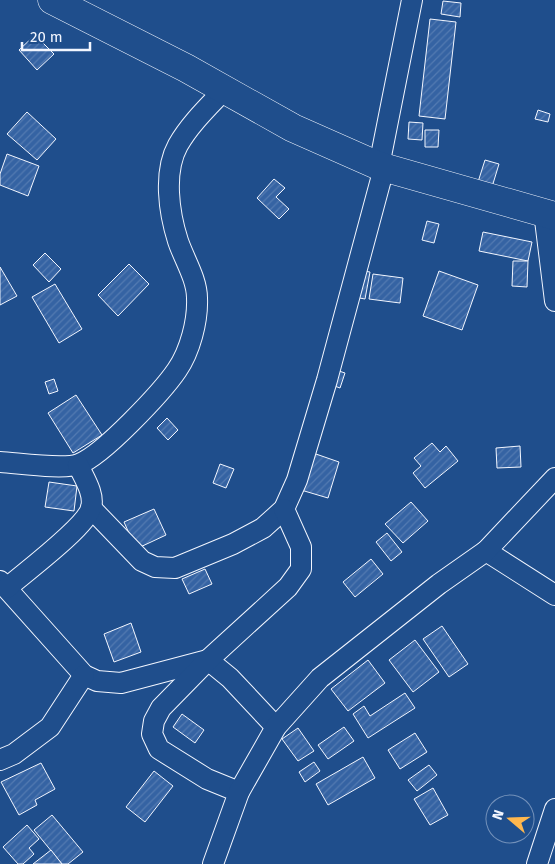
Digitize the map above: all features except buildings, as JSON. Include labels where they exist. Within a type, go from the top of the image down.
[{"type":"street","points":[[52,0],[293,128],[381,167],[549,214],[555,301]]},
{"type":"street","points":[[91,508],[142,561],[155,567],[174,568],[233,544],[263,528],[284,509],[297,480],[327,380],[381,167],[412,0]]},
{"type":"street","points":[[0,462],[78,464],[97,453],[141,412],[178,369],[196,320],[197,296],[178,241],[172,215],[170,174],[178,146],[196,119],[224,90]]},
{"type":"street","points":[[78,464],[91,494],[91,508],[86,518],[58,545],[3,585],[84,675],[97,681],[121,683],[208,660]]},
{"type":"street","points":[[213,864],[239,792],[276,727],[320,678],[439,584],[486,552],[555,478]]},
{"type":"street","points":[[239,792],[208,779],[159,749],[152,734],[154,721],[161,708],[208,660],[288,587],[301,569],[301,547],[284,509]]},
{"type":"street","points":[[486,552],[555,595]]},
{"type":"street","points":[[208,660],[230,678],[276,727]]},
{"type":"street","points":[[0,760],[14,754],[50,727],[84,675]]},
{"type":"street","points":[[537,864],[555,809]]}]
